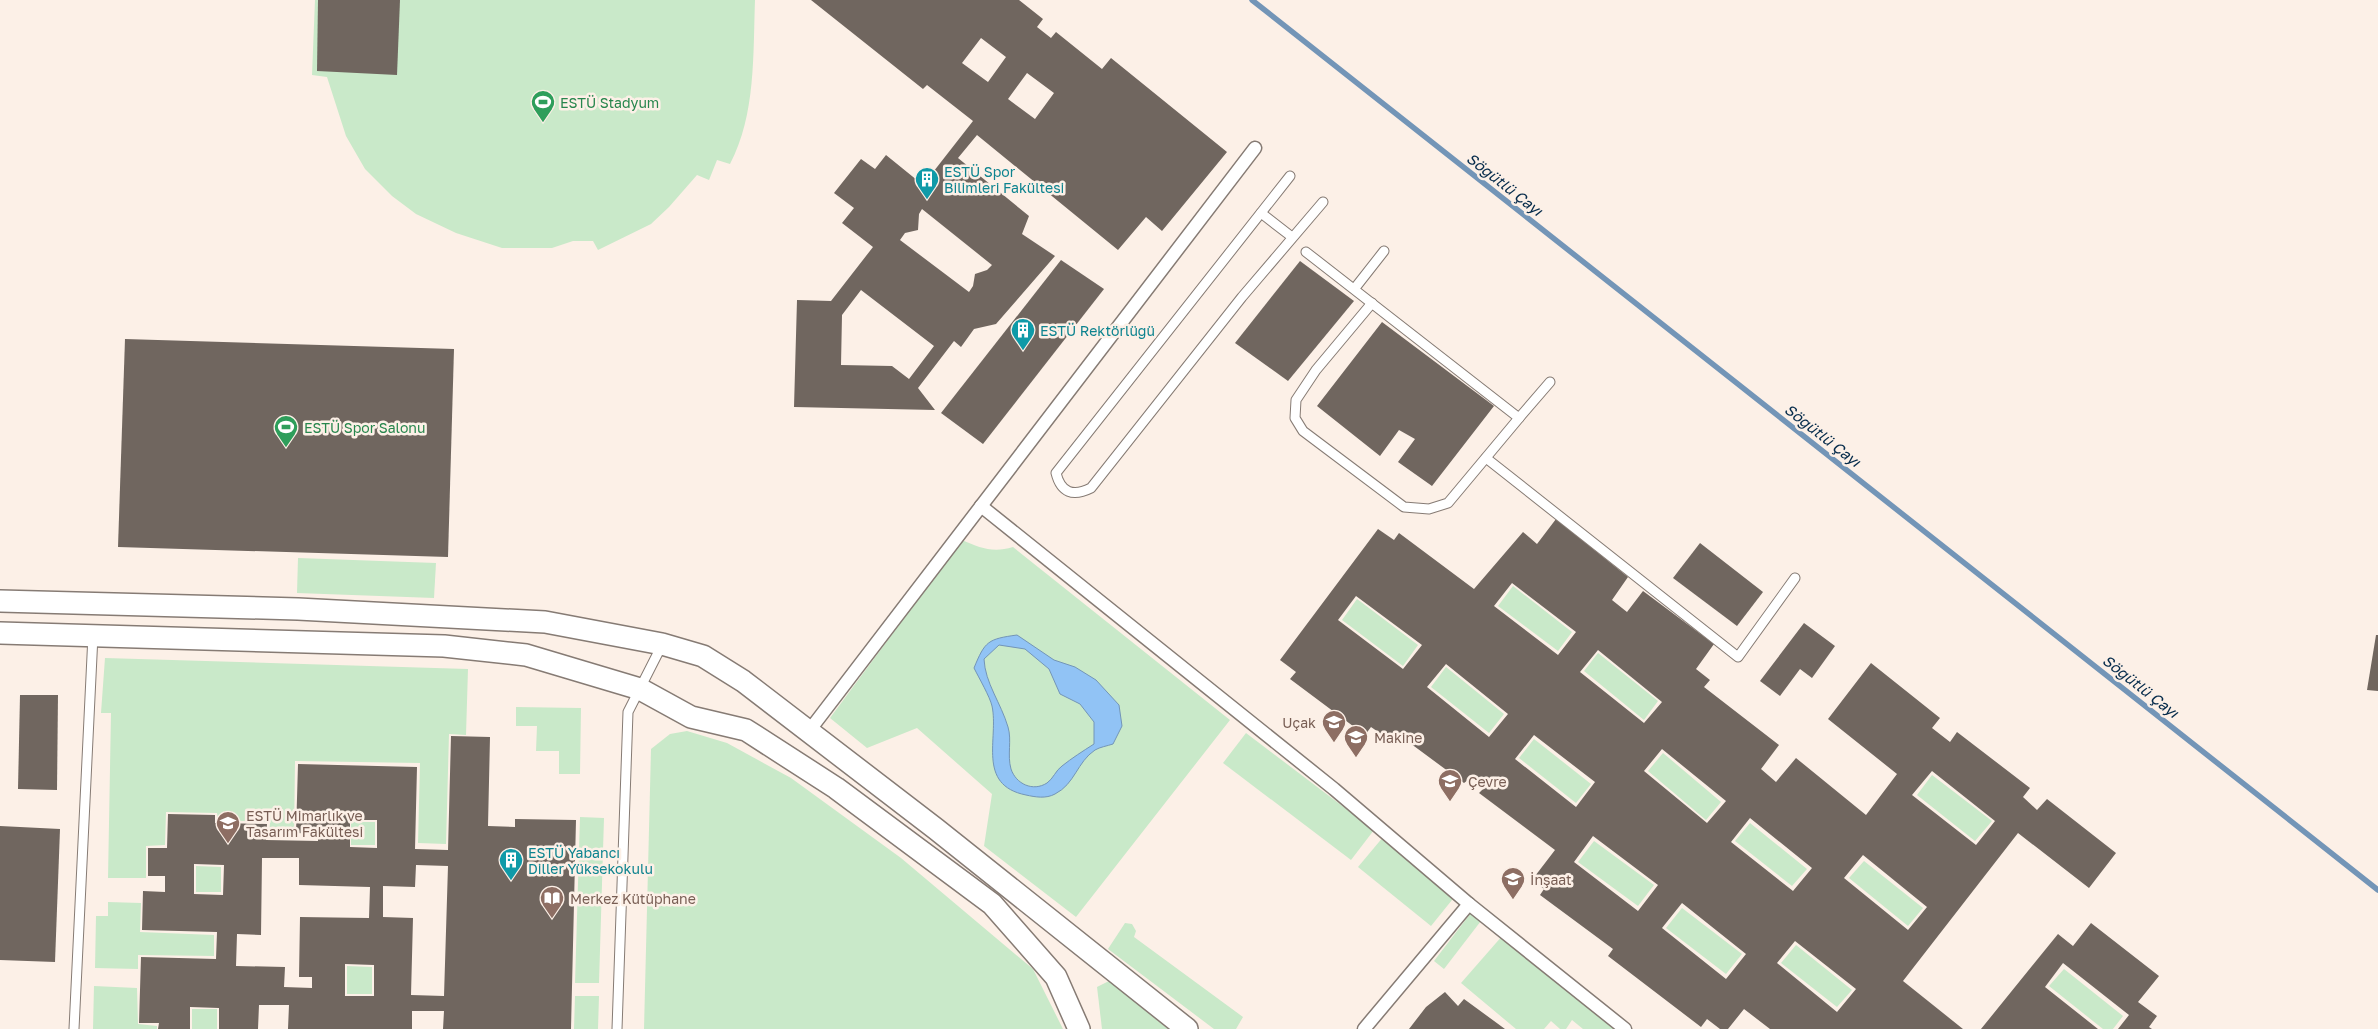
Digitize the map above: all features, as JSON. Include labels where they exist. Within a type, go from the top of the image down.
[{"type":"street","points":[[809,731],[1255,148]]},
{"type":"street","points":[[981,506],[1334,788],[1469,904],[1624,1029]]},
{"type":"street","points":[[0,601],[298,610],[545,622],[662,644],[703,656],[743,681],[936,828],[1187,1029]]},
{"type":"street","points":[[0,633],[444,646],[526,656],[640,689],[691,717],[746,730],[836,788],[992,904],[1056,977],[1079,1029]]},
{"type":"street","points":[[1364,1029],[1469,904]]},
{"type":"lane","points":[[1290,176],[1056,473],[1059,483],[1066,490],[1080,494],[1091,488],[1242,297],[1323,202]]},
{"type":"lane","points":[[1261,213],[1292,237]]},
{"type":"lane","points":[[1355,288],[1384,251]]},
{"type":"lane","points":[[1306,252],[1355,288],[1519,418]]},
{"type":"lane","points":[[1372,303],[1316,370],[1296,400],[1295,418],[1303,431],[1404,507],[1429,509],[1448,503],[1550,382]]},
{"type":"lane","points":[[1486,458],[1738,657],[1795,578]]},
{"type":"lane","points":[[74,1029],[93,635]]},
{"type":"lane","points":[[617,1029],[628,712],[662,644]]},
{"type":"green space","name":"ESTÜ Stadyum","points":[[315,0],[755,0],[753,63],[745,125],[730,164],[717,160],[709,180],[697,175],[651,224],[598,250],[593,241],[573,241],[552,248],[502,248],[456,233],[416,214],[392,196],[365,169],[346,136],[327,77],[312,75]]},
{"type":"green space","points":[[962,540],[993,550],[1013,547],[1230,720],[1076,917],[984,846],[992,794],[917,728],[867,748],[830,718]]},
{"type":"green space","points":[[298,558],[436,563],[434,598],[297,593]]},
{"type":"green space","points":[[1513,586],[1572,632],[1558,651],[1498,606]]},
{"type":"green space","points":[[1357,599],[1418,645],[1403,666],[1342,620]]},
{"type":"green space","points":[[1598,653],[1658,701],[1644,720],[1584,671]]},
{"type":"green space","points":[[105,658],[468,669],[466,735],[449,734],[446,844],[418,843],[420,763],[295,761],[294,837],[269,837],[270,822],[218,820],[217,813],[166,812],[165,845],[146,846],[146,878],[108,878],[111,713],[101,713]]},
{"type":"green space","points":[[1446,667],[1504,714],[1489,733],[1431,687]]},
{"type":"green space","points":[[516,707],[581,708],[580,774],[559,774],[559,751],[536,751],[537,726],[516,726]]},
{"type":"green space","points":[[687,731],[727,743],[791,778],[901,858],[1033,969],[1063,1029],[644,1029],[651,749],[670,734]]},
{"type":"green space","points":[[1246,733],[1374,830],[1351,860],[1223,763]]},
{"type":"green space","points":[[1534,739],[1591,784],[1576,803],[1519,758]]},
{"type":"green space","points":[[1663,753],[1721,802],[1706,820],[1648,771]]},
{"type":"green space","points":[[1932,775],[1992,821],[1975,841],[1917,795]]},
{"type":"green space","points":[[580,817],[604,818],[599,983],[575,983]]},
{"type":"green space","points":[[351,822],[375,822],[375,845],[351,845]]},
{"type":"green space","points":[[1750,823],[1807,869],[1792,886],[1735,841]]},
{"type":"green space","points":[[1384,836],[1456,895],[1431,926],[1358,867]]},
{"type":"green space","points":[[1594,841],[1654,885],[1638,906],[1578,862]]},
{"type":"green space","points":[[1864,861],[1923,908],[1908,926],[1849,878]]},
{"type":"green space","points":[[196,866],[221,867],[221,892],[196,892]]},
{"type":"green space","points":[[108,902],[141,903],[140,932],[214,935],[214,956],[138,955],[138,969],[95,968],[96,916],[108,916]]},
{"type":"green space","points":[[1682,908],[1742,954],[1726,974],[1666,928]]},
{"type":"green space","points":[[1474,909],[1484,917],[1444,969],[1434,961]]},
{"type":"green space","points":[[1125,923],[1132,924],[1136,931],[1134,937],[1243,1017],[1236,1029],[1214,1029],[1108,949]]},
{"type":"green space","points":[[1503,935],[1627,1029],[1583,1029],[1572,1020],[1566,1029],[1560,1029],[1551,1021],[1544,1029],[1516,1029],[1461,983]]},
{"type":"green space","points":[[1796,945],[1852,990],[1837,1007],[1781,963]]},
{"type":"green space","points":[[347,966],[372,967],[372,994],[347,994]]},
{"type":"green space","points":[[2064,969],[2123,1016],[2113,1029],[2103,1029],[2049,986]]},
{"type":"green space","points":[[1109,981],[1168,1029],[1102,1029],[1097,987]]},
{"type":"green space","points":[[94,986],[137,988],[138,1024],[157,1026],[157,1029],[93,1029]]},
{"type":"green space","points":[[575,996],[599,996],[598,1029],[574,1029]]},
{"type":"green space","points":[[192,1009],[217,1009],[217,1029],[192,1029]]},
{"type":"water","points":[[1017,635],[1054,660],[1075,667],[1096,680],[1119,705],[1122,726],[1113,744],[1095,750],[1062,790],[1048,797],[1029,796],[1010,790],[995,771],[992,706],[974,668],[981,652],[989,643],[1000,638]],"holes":[[[999,645],[1025,649],[1049,669],[1060,694],[1080,704],[1094,722],[1094,744],[1060,768],[1047,783],[1036,787],[1026,785],[1013,774],[1009,758],[1010,737],[1008,727],[990,685],[984,659]]]},
{"type":"building","points":[[318,0],[400,0],[397,75],[317,71]]},
{"type":"building","name":"ESTÜ Spor Bilimleri Fakültesi","points":[[811,0],[1019,0],[1043,19],[1037,27],[1051,38],[1056,32],[1102,69],[1111,58],[1227,152],[1162,231],[1146,217],[1118,250],[977,135],[958,158],[1029,216],[1022,234],[1055,256],[996,324],[974,329],[961,347],[954,341],[918,388],[935,410],[794,407],[797,300],[831,301],[873,247],[842,223],[854,208],[834,193],[861,159],[875,169],[886,155],[923,185],[973,121],[927,85],[923,89]],"holes":[[[981,38],[1006,57],[988,82],[962,63]],[[1027,73],[1054,93],[1035,119],[1008,99]],[[922,209],[992,265],[987,270],[975,274],[973,286],[969,292],[900,240],[905,233],[918,230],[919,214]],[[861,290],[934,346],[909,379],[892,366],[841,365],[842,315]]]},
{"type":"building","name":"ESTÜ Rektörlüğü","points":[[1061,260],[1104,289],[983,444],[941,413]]},
{"type":"building","points":[[1300,261],[1354,301],[1288,381],[1235,343]]},
{"type":"building","points":[[1382,322],[1494,406],[1432,486],[1398,462],[1415,439],[1399,430],[1380,456],[1317,406]]},
{"type":"building","name":"ESTÜ Spor Salonu","points":[[125,339],[454,349],[448,557],[118,547]]},
{"type":"building","points":[[1556,519],[1628,577],[1612,600],[1627,612],[1643,591],[1714,644],[1696,669],[1710,680],[1704,687],[1779,745],[1761,769],[1776,782],[1796,758],[1866,815],[1897,774],[1828,719],[1871,663],[1940,718],[1932,728],[1950,742],[1957,732],[2030,788],[2023,797],[2037,810],[2047,799],[2116,853],[2089,888],[2018,833],[1903,981],[1963,1029],[1770,1029],[1744,1009],[1728,1029],[1720,1029],[1707,1019],[1701,1027],[1608,956],[1613,949],[1540,895],[1544,889],[1532,880],[1555,850],[1479,793],[1485,787],[1472,777],[1464,783],[1395,732],[1387,738],[1371,727],[1365,735],[1290,679],[1296,672],[1280,660],[1378,529],[1394,540],[1399,533],[1474,589],[1523,532],[1537,544]],"holes":[[[1512,583],[1576,632],[1558,655],[1494,606]],[[1356,596],[1422,645],[1403,669],[1338,620]],[[1598,650],[1662,702],[1644,723],[1580,672]],[[1446,664],[1508,714],[1489,737],[1427,687]],[[1534,735],[1595,782],[1576,807],[1515,759]],[[1662,749],[1726,801],[1707,823],[1644,771]],[[1932,771],[1995,821],[1976,845],[1912,795]],[[1750,818],[1812,868],[1793,891],[1731,842]],[[1593,836],[1658,885],[1638,911],[1574,862]],[[1863,855],[1927,907],[1908,930],[1844,878]],[[1682,903],[1746,954],[1726,979],[1662,928]],[[1795,941],[1856,989],[1837,1012],[1777,963]]]},
{"type":"building","points":[[1700,543],[1763,592],[1737,626],[1673,578]]},
{"type":"building","points":[[1804,623],[1835,646],[1812,678],[1800,669],[1780,696],[1760,681]]},
{"type":"building","points":[[2376,635],[2378,635],[2378,691],[2367,690]]},
{"type":"building","points":[[20,695],[58,695],[57,790],[18,789]]},
{"type":"building","name":"ESTÜ Yabancı Diller Yüksekokulu","points":[[451,736],[490,737],[488,826],[515,827],[515,819],[576,820],[571,1029],[443,1029],[444,1011],[412,1011],[412,1029],[288,1029],[289,1005],[259,1005],[258,1029],[219,1029],[219,1008],[190,1007],[190,1029],[158,1029],[159,1023],[139,1023],[141,957],[216,959],[217,932],[142,930],[143,891],[165,892],[165,876],[148,876],[148,848],[167,848],[168,814],[215,815],[215,823],[267,824],[266,840],[318,841],[318,834],[296,833],[298,764],[417,767],[415,849],[448,850]],"holes":[[[350,820],[377,820],[377,848],[350,847]],[[262,858],[299,858],[299,885],[370,887],[369,918],[300,917],[299,977],[312,977],[312,988],[284,987],[285,967],[236,966],[237,934],[261,935]],[[194,864],[224,865],[223,895],[194,894]],[[416,865],[448,866],[444,996],[411,995],[413,918],[383,917],[383,886],[415,887]],[[345,964],[374,965],[374,996],[345,996]]]},
{"type":"building","points":[[0,826],[60,829],[55,962],[0,960]]},
{"type":"building","points":[[2091,923],[2159,976],[2138,1002],[2157,1016],[2149,1027],[2152,1029],[2118,1029],[2129,1015],[2063,963],[2045,987],[2098,1029],[1981,1029],[2058,934],[2073,946]]},
{"type":"building","points":[[1445,992],[1458,1006],[1464,999],[1505,1029],[1409,1029],[1426,1007]]},
{"type":"waterway","name":"Söğütlü Çayı","points":[[1252,0],[2378,890]]},
{"type":"place","name":"ESTÜ Stadyum","points":[[543,123]]},
{"type":"place","name":"ESTÜ Spor Bilimleri Fakültesi","points":[[927,200]]},
{"type":"place","name":"ESTÜ Rektörlüğü","points":[[1023,351]]},
{"type":"place","name":"ESTÜ Spor Salonu","points":[[286,448]]},
{"type":"place","name":"Uçak","points":[[1334,743]]},
{"type":"place","name":"Makine","points":[[1356,758]]},
{"type":"place","name":"Çevre","points":[[1450,802]]},
{"type":"place","name":"ESTÜ Mimarlık ve Tasarım Fakültesi","points":[[228,844]]},
{"type":"place","name":"ESTÜ Yabancı Diller Yüksekokulu","points":[[511,881]]},
{"type":"place","name":"İnşaat","points":[[1513,900]]},
{"type":"place","name":"Merkez Kütüphane","points":[[552,919]]}]
